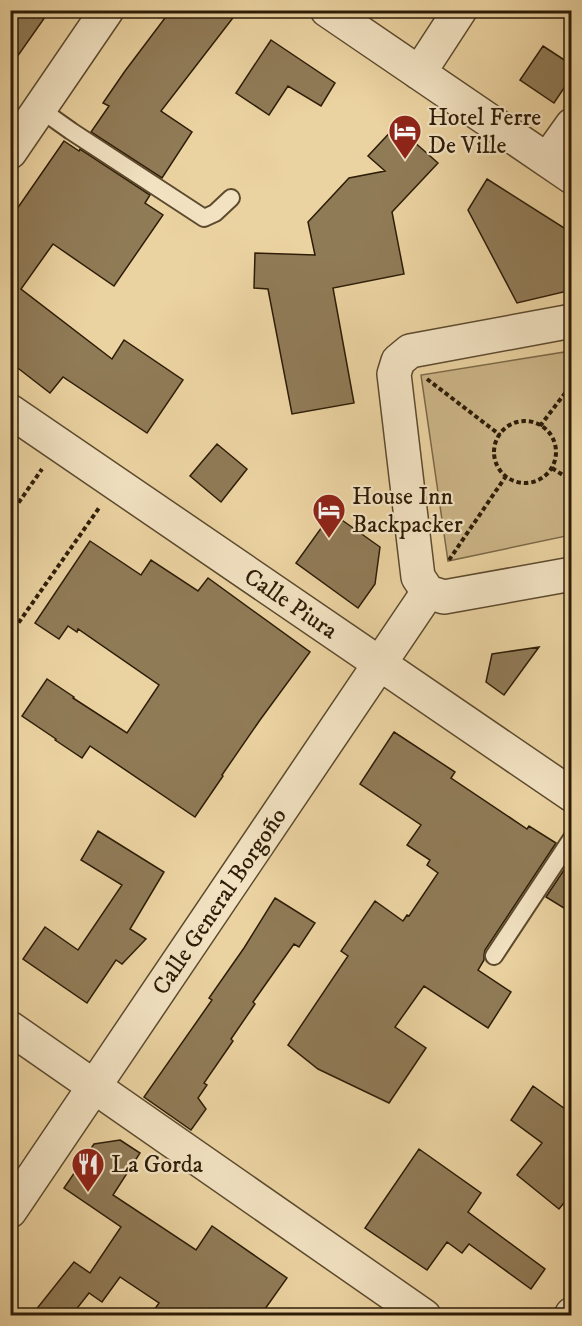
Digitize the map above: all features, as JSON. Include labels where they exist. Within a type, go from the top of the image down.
[{"type":"street","points":[[10,152],[107,10]]},
{"type":"street","points":[[327,10],[560,168],[572,125]]},
{"type":"street","points":[[418,73],[460,10]]},
{"type":"street","points":[[572,321],[410,351],[398,361],[394,374],[418,576],[429,592],[444,597],[572,574]]},
{"type":"street","name":"Calle Piura","points":[[10,411],[572,795]]},
{"type":"street","name":"Calle General Borgoño","points":[[10,1211],[429,592]]},
{"type":"street","points":[[10,1028],[424,1316]]},
{"type":"lane","points":[[40,109],[204,218],[215,213],[231,198]]},
{"type":"lane","points":[[494,956],[572,838]]},
{"type":"path","points":[[398,361],[422,375],[500,435]]},
{"type":"path","points":[[540,426],[572,384]]},
{"type":"path","points":[[523,422],[540,426],[554,440],[556,459],[552,468],[536,482],[515,481],[506,476],[496,461],[496,443],[500,435],[514,424],[523,422]]},
{"type":"path","points":[[10,515],[59,444]]},
{"type":"path","points":[[552,468],[572,481]]},
{"type":"path","points":[[429,592],[506,476]]},
{"type":"path","points":[[10,635],[116,483]]},
{"type":"shaded area","points":[[571,351],[571,535],[448,561],[421,375]]},
{"type":"building","points":[[10,10],[50,10],[10,67]]},
{"type":"building","points":[[171,10],[239,10],[161,111],[192,132],[162,178],[91,132],[109,106],[103,103]]},
{"type":"building","points":[[271,40],[335,83],[321,106],[288,86],[269,115],[236,93]]},
{"type":"building","points":[[543,46],[572,65],[572,76],[554,103],[520,80]]},
{"type":"building","points":[[396,126],[438,163],[392,212],[404,274],[333,288],[354,403],[292,414],[268,289],[254,288],[255,253],[315,255],[308,222],[349,178],[385,171],[368,156]]},
{"type":"building","points":[[64,141],[150,195],[145,203],[163,215],[114,286],[53,244],[21,289],[112,359],[124,340],[183,380],[147,433],[63,377],[50,393],[10,362],[10,219]]},
{"type":"building","points":[[487,179],[572,233],[572,290],[517,303],[468,210]]},
{"type":"building","points":[[217,444],[247,469],[221,502],[190,476]]},
{"type":"building","points":[[332,513],[380,547],[375,584],[358,608],[296,563]]},
{"type":"building","points":[[90,541],[141,575],[151,560],[198,591],[208,578],[310,652],[260,720],[195,817],[90,746],[82,758],[22,716],[47,679],[127,733],[159,685],[78,629],[77,632],[68,626],[59,639],[35,623]]},
{"type":"building","points":[[539,647],[504,695],[486,682],[492,654]]},
{"type":"building","points":[[394,732],[455,772],[451,778],[527,829],[529,826],[556,843],[485,950],[484,960],[478,970],[511,992],[488,1028],[424,986],[395,1027],[426,1048],[389,1103],[318,1069],[288,1045],[348,956],[341,951],[375,901],[403,921],[407,915],[409,916],[438,873],[427,865],[430,860],[407,845],[421,825],[360,784]]},
{"type":"building","points":[[98,831],[164,872],[130,929],[146,939],[122,964],[116,960],[87,1003],[23,959],[45,927],[78,950],[122,885],[81,860]]},
{"type":"building","points":[[572,858],[572,913],[546,897]]},
{"type":"building","points":[[275,898],[315,923],[299,947],[294,944],[253,1002],[255,1004],[231,1039],[233,1041],[204,1083],[207,1085],[198,1098],[206,1109],[191,1130],[144,1097],[212,1000],[209,998]]},
{"type":"building","points":[[533,1086],[572,1114],[572,1193],[559,1209],[517,1175],[542,1143],[511,1120]]},
{"type":"building","points":[[120,1140],[140,1153],[113,1195],[196,1250],[212,1226],[287,1278],[260,1316],[150,1316],[159,1303],[120,1277],[102,1302],[89,1293],[71,1316],[31,1316],[74,1262],[90,1273],[121,1227],[64,1188],[94,1144]]},
{"type":"building","points":[[419,1149],[481,1193],[468,1212],[545,1269],[531,1289],[469,1244],[462,1253],[447,1242],[427,1270],[365,1228]]},
{"type":"place","name":"Hotel Ferre De Ville","points":[[405,160]]},
{"type":"place","name":"House Inn Backpacker","points":[[329,539]]},
{"type":"place","name":"La Gorda","points":[[88,1193]]}]
